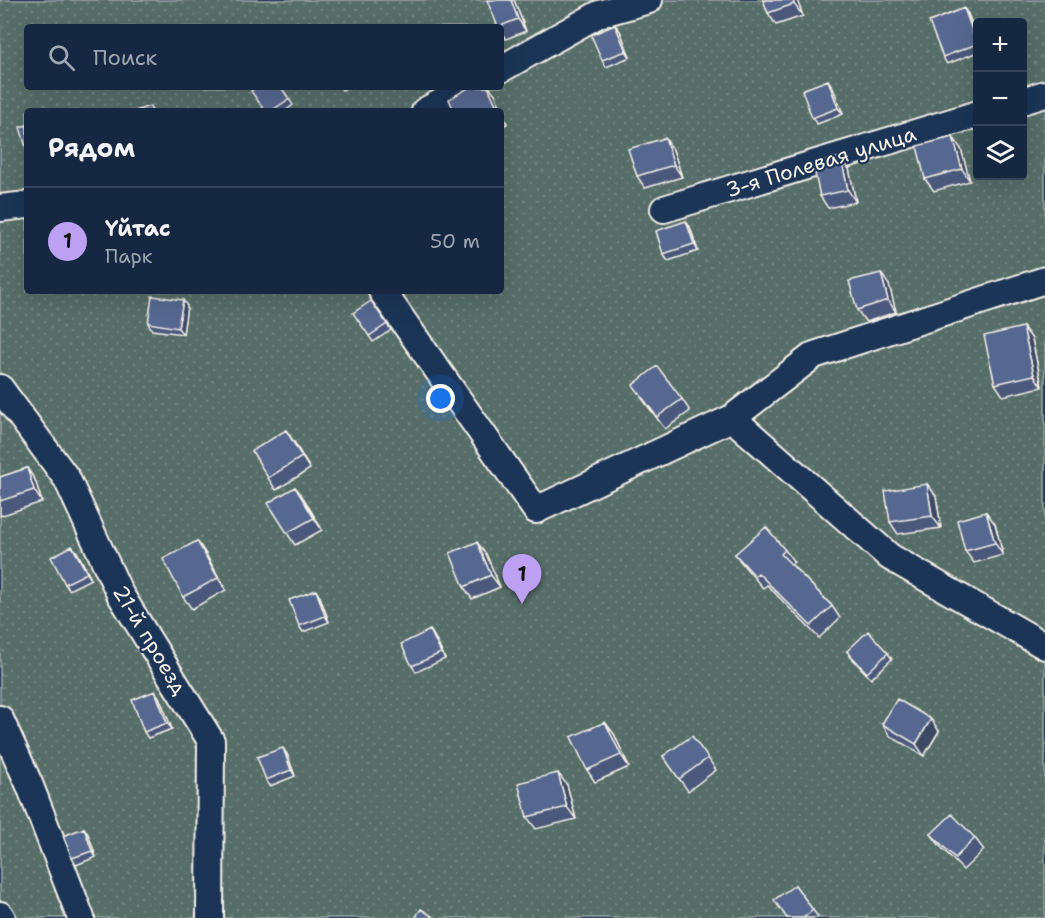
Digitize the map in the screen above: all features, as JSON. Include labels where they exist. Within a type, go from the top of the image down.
[{"type":"street","points":[[504,67],[599,14],[649,0]]},
{"type":"street","points":[[431,108],[464,90]]},
{"type":"street","points":[[1027,100],[1045,94]]},
{"type":"street","name":"3-я Полевая улица","points":[[664,209],[973,116]]},
{"type":"street","points":[[0,208],[24,205]]},
{"type":"street","points":[[384,294],[536,510],[732,418],[814,355],[1045,280]]},
{"type":"street","name":"21-й проезд","points":[[0,388],[68,479],[120,594],[211,741],[210,918]]},
{"type":"street","points":[[732,418],[890,557],[1045,646]]},
{"type":"street","points":[[0,719],[30,786],[81,918]]},
{"type":"green space","points":[[0,0],[1045,0],[1045,918],[0,918]]},
{"type":"building","points":[[487,0],[511,0],[518,19],[504,25],[497,24]]},
{"type":"building","points":[[763,0],[793,0],[794,4],[768,13]]},
{"type":"building","points":[[964,8],[973,33],[973,46],[943,57],[929,22]]},
{"type":"building","points":[[615,25],[626,51],[602,60],[591,35]]},
{"type":"building","points":[[828,80],[838,108],[812,118],[802,90]]},
{"type":"building","points":[[283,90],[289,99],[276,108],[263,108],[251,91]]},
{"type":"building","points":[[465,90],[489,90],[498,108],[453,108],[449,99]]},
{"type":"building","points":[[24,126],[24,141],[20,127]]},
{"type":"building","points":[[953,137],[962,169],[925,179],[917,146]]},
{"type":"building","points":[[665,138],[674,165],[637,176],[628,149]]},
{"type":"building","points":[[841,157],[848,190],[820,196],[813,165]]},
{"type":"building","points":[[686,221],[694,244],[663,254],[656,231]]},
{"type":"building","points":[[881,273],[888,300],[857,310],[849,281]]},
{"type":"building","points":[[152,296],[183,300],[178,328],[148,323]]},
{"type":"building","points":[[371,301],[387,324],[369,336],[353,313]]},
{"type":"building","points":[[1023,327],[1034,375],[995,384],[984,336]]},
{"type":"building","points":[[657,366],[682,399],[657,417],[633,385]]},
{"type":"building","points":[[286,430],[302,457],[268,478],[252,451]]},
{"type":"building","points":[[27,468],[34,490],[0,501],[0,477]]},
{"type":"building","points":[[927,484],[932,516],[890,522],[885,491]]},
{"type":"building","points":[[295,487],[314,518],[287,533],[268,503]]},
{"type":"building","points":[[986,512],[995,543],[965,551],[957,520]]},
{"type":"building","points":[[766,527],[785,550],[781,554],[832,606],[811,626],[758,573],[755,576],[735,554]]},
{"type":"building","points":[[197,541],[218,578],[183,597],[163,559]]},
{"type":"building","points":[[477,542],[491,575],[464,587],[450,553]]},
{"type":"building","points":[[72,546],[87,573],[65,584],[51,557]]},
{"type":"building","points":[[316,590],[325,616],[299,626],[289,600]]},
{"type":"building","points":[[430,630],[441,653],[412,666],[401,644]]},
{"type":"building","points":[[868,631],[888,653],[867,673],[847,651]]},
{"type":"building","points":[[155,691],[167,723],[144,732],[132,700]]},
{"type":"building","points":[[897,699],[931,719],[916,744],[882,724]]},
{"type":"building","points":[[605,722],[621,755],[587,770],[571,737]]},
{"type":"building","points":[[692,736],[708,758],[679,779],[663,756]]},
{"type":"building","points":[[283,748],[291,770],[266,780],[257,757]]},
{"type":"building","points":[[558,773],[567,807],[527,817],[518,783]]},
{"type":"building","points":[[952,814],[975,838],[955,858],[931,834]]},
{"type":"building","points":[[84,828],[92,851],[72,858],[63,836]]},
{"type":"building","points":[[795,885],[813,910],[803,918],[787,918],[774,900]]},
{"type":"building","points":[[421,909],[435,918],[415,918]]},
{"type":"place","name":"Үйтас","points":[[522,604]]}]
